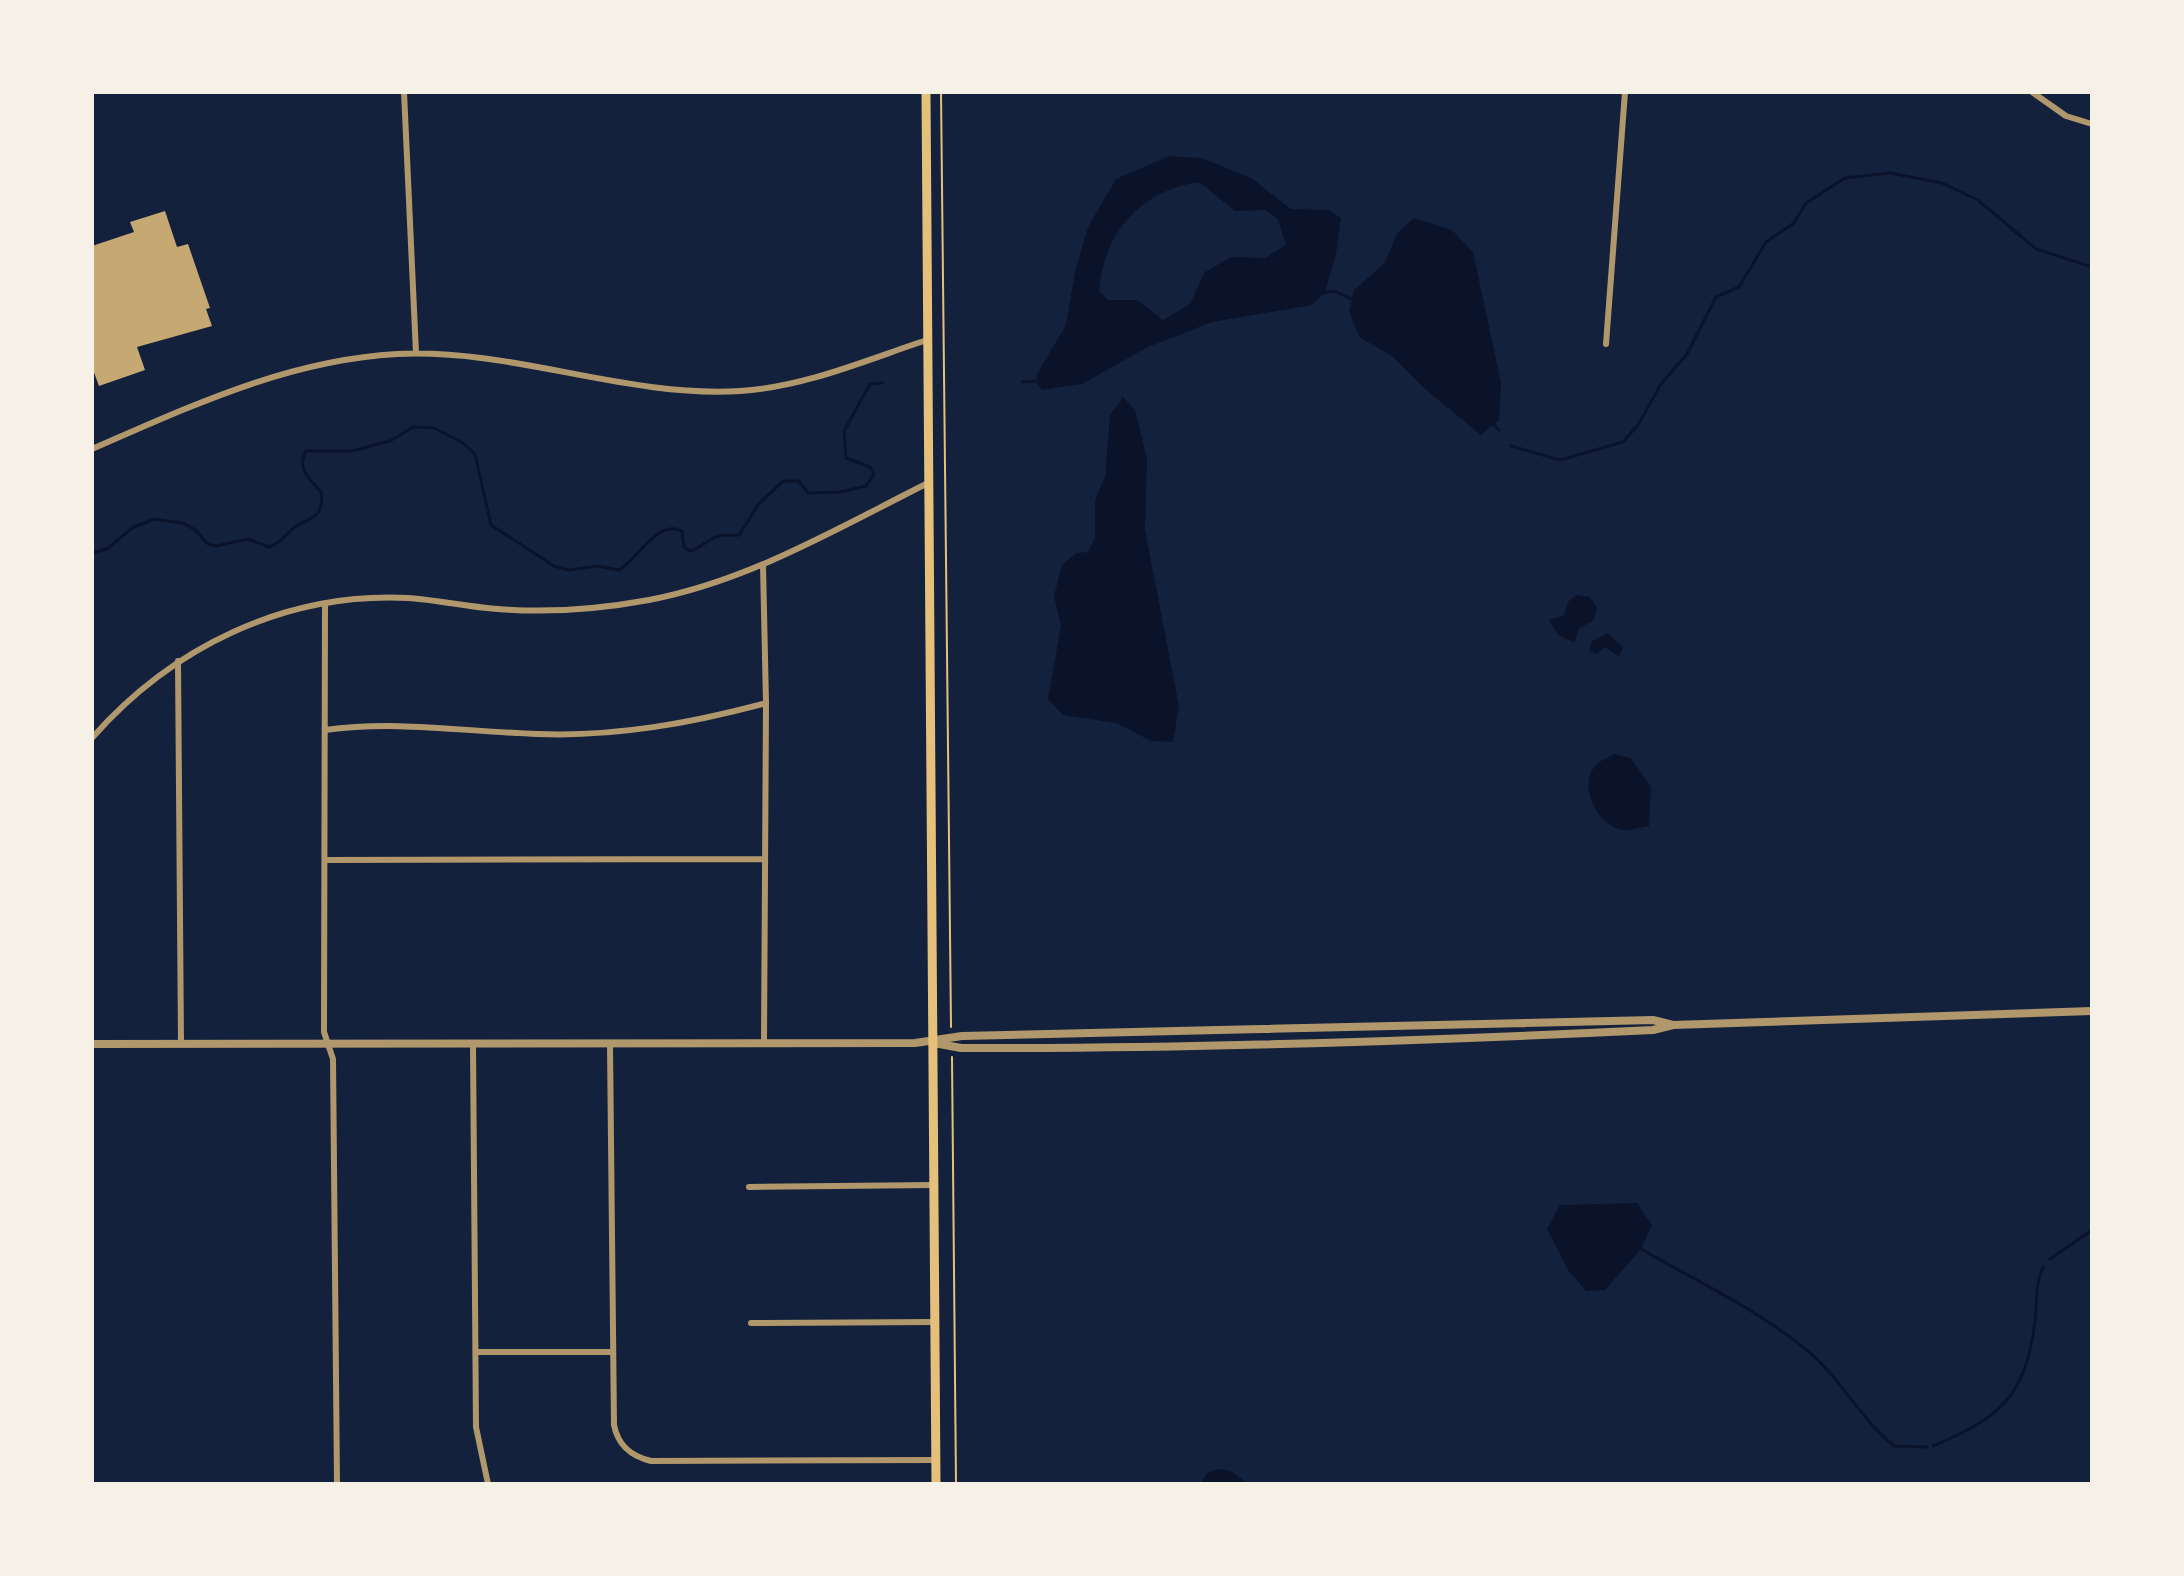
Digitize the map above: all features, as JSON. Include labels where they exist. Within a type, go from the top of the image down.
[{"type":"main road","points":[[926,92],[936,1484]]},
{"type":"street","points":[[404,92],[416,353]]},
{"type":"street","points":[[1606,344],[1625,92]]},
{"type":"street","points":[[2032,92],[2066,116],[2092,124]]},
{"type":"street","points":[[92,449],[196,403],[273,376],[350,359],[416,353],[517,361],[651,388],[741,391],[834,372],[927,340]]},
{"type":"street","points":[[92,738],[127,701],[178,661],[240,628],[325,603],[409,598],[497,609],[573,609],[649,600],[724,580],[763,565],[928,483]]},
{"type":"street","points":[[763,565],[766,703],[764,1042]]},
{"type":"street","points":[[325,603],[324,1032],[333,1059],[337,1484]]},
{"type":"street","points":[[178,661],[181,1044]]},
{"type":"street","points":[[325,730],[420,724],[536,734],[613,732],[689,722],[766,703]]},
{"type":"street","points":[[325,860],[764,859]]},
{"type":"street","points":[[933,1042],[961,1048],[1160,1048],[1498,1037],[1653,1030],[1673,1025],[2092,1011]]},
{"type":"street","points":[[92,1044],[933,1042],[962,1036],[1498,1021],[1653,1020],[1673,1025]]},
{"type":"street","points":[[473,1044],[476,1427],[488,1484]]},
{"type":"street","points":[[610,1045],[614,1425],[627,1450],[651,1461],[936,1460]]},
{"type":"street","points":[[749,1187],[934,1185]]},
{"type":"street","points":[[751,1323],[936,1322]]},
{"type":"street","points":[[476,1352],[613,1352]]},
{"type":"path","points":[[941,92],[951,1027]]},
{"type":"path","points":[[953,1060],[956,1484]]},
{"type":"water","points":[[1169,156],[1202,158],[1251,178],[1291,209],[1328,210],[1341,218],[1336,254],[1325,293],[1312,305],[1212,322],[1148,347],[1082,384],[1042,390],[1036,382],[1037,374],[1066,325],[1075,272],[1088,227],[1116,179]],"holes":[[[1199,182],[1235,211],[1266,210],[1278,220],[1286,245],[1265,258],[1231,257],[1205,272],[1190,304],[1163,320],[1137,300],[1108,300],[1099,291],[1108,250],[1117,233],[1143,205],[1159,195]]]},
{"type":"water","points":[[1414,218],[1452,230],[1473,252],[1501,383],[1499,420],[1481,435],[1425,389],[1392,356],[1359,337],[1349,311],[1354,290],[1384,264],[1397,234]]},
{"type":"water","points":[[1123,397],[1135,410],[1147,459],[1145,530],[1179,706],[1173,742],[1151,741],[1116,723],[1063,715],[1048,699],[1061,625],[1054,596],[1062,565],[1076,553],[1088,552],[1095,538],[1095,500],[1105,477],[1110,415]]},
{"type":"water","points":[[1576,595],[1590,597],[1597,608],[1594,620],[1578,629],[1575,643],[1558,635],[1549,620],[1564,615],[1568,602]]},
{"type":"water","points":[[1607,633],[1623,647],[1619,656],[1605,647],[1597,654],[1590,651],[1591,642]]},
{"type":"water","points":[[1614,754],[1631,758],[1651,787],[1649,826],[1626,830],[1614,827],[1605,821],[1592,803],[1589,793],[1591,772]]},
{"type":"water","points":[[1637,1203],[1652,1225],[1641,1249],[1605,1290],[1586,1291],[1568,1270],[1547,1229],[1560,1205]]},
{"type":"water","points":[[1217,1469],[1231,1471],[1248,1484],[1201,1484],[1206,1474]]},
{"type":"building","points":[[165,211],[177,247],[188,244],[210,308],[206,309],[212,326],[137,347],[145,370],[99,386],[92,367],[92,246],[134,232],[130,222]]},
{"type":"waterway","points":[[1511,446],[1560,460],[1623,442],[1638,425],[1661,384],[1687,354],[1716,297],[1739,287],[1766,242],[1794,223],[1806,203],[1845,178],[1890,173],[1942,183],[1978,200],[2036,249],[2092,267]]},
{"type":"waterway","points":[[1322,293],[1334,291],[1356,301]]},
{"type":"waterway","points":[[1022,382],[1039,381]]},
{"type":"waterway","points":[[92,553],[107,549],[132,528],[154,519],[183,523],[194,529],[208,544],[216,546],[248,539],[269,547],[313,518],[320,509],[321,492],[303,468],[306,451],[352,451],[390,441],[413,427],[434,428],[463,443],[475,454],[491,525],[554,566],[569,570],[597,566],[619,570],[664,530],[682,531],[684,547],[690,551],[719,536],[739,535],[758,505],[783,481],[799,481],[808,493],[840,492],[866,486],[874,474],[870,467],[846,458],[844,431],[870,384],[882,383]]},
{"type":"waterway","points":[[1491,422],[1499,430]]},
{"type":"waterway","points":[[2050,1259],[2092,1230]]},
{"type":"waterway","points":[[1641,1249],[1748,1309],[1789,1336],[1820,1362],[1894,1446],[1927,1447]]},
{"type":"waterway","points":[[1933,1446],[1957,1436],[1993,1414],[2017,1386],[2031,1346],[2037,1287],[2043,1267]]}]
